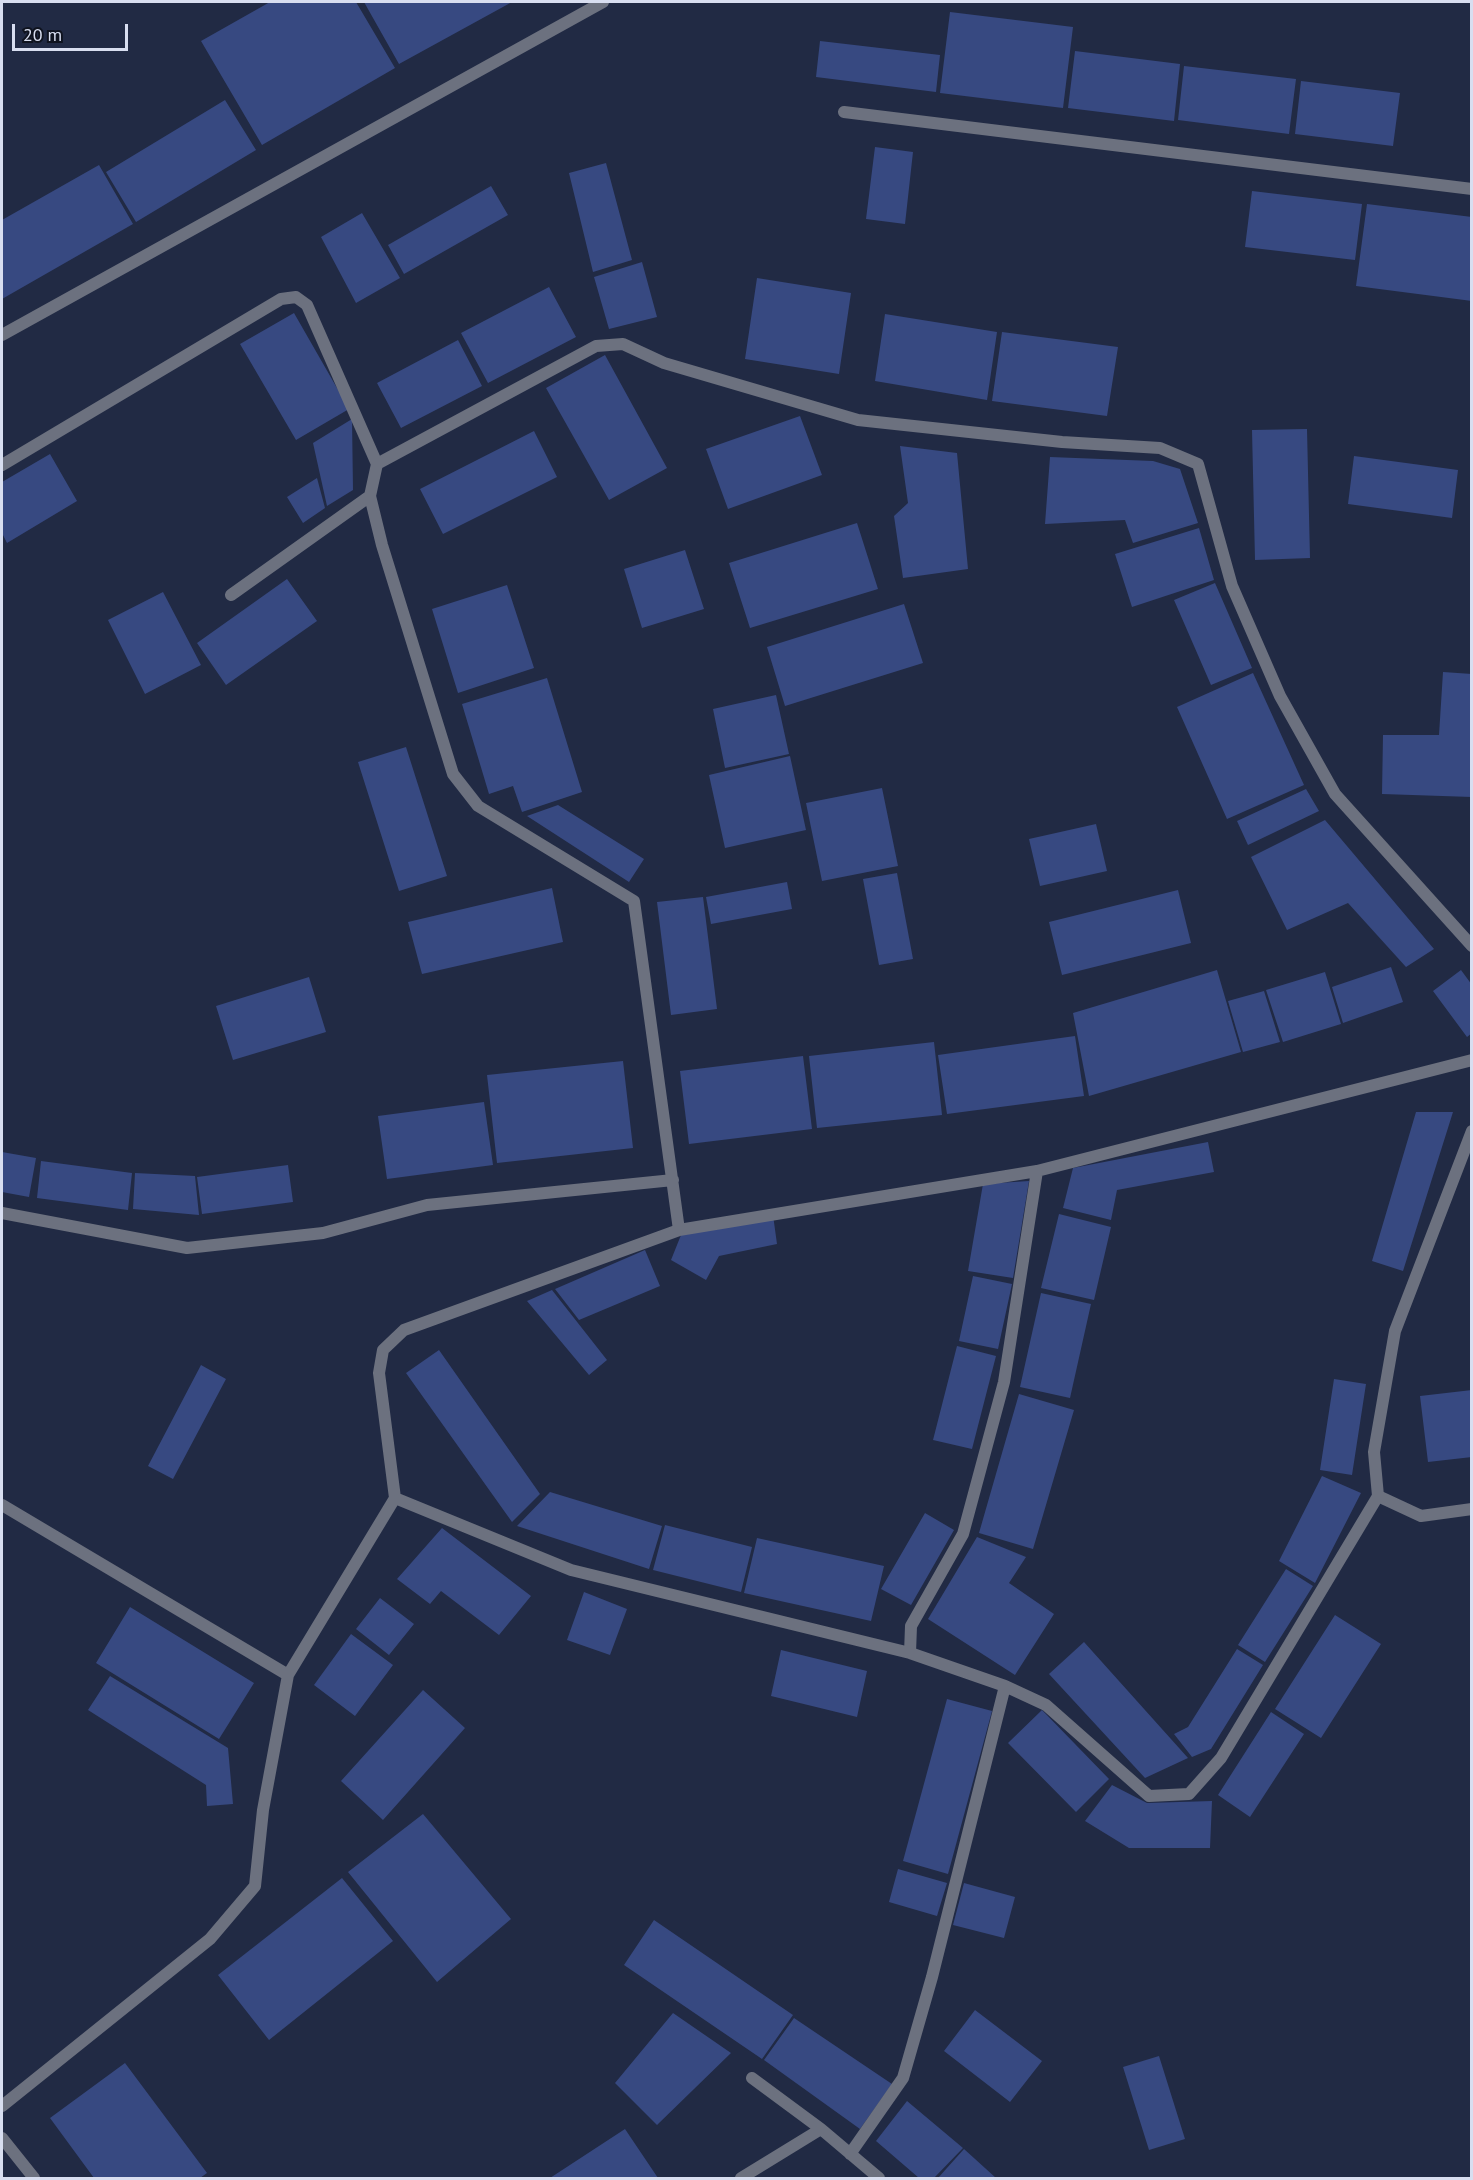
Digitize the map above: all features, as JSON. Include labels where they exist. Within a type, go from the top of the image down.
[{"type":"street","points":[[2,335],[603,2]]},
{"type":"street","points":[[844,112],[1472,189]]},
{"type":"street","points":[[2,465],[281,299],[296,297],[307,304],[377,464],[370,496],[382,545],[453,774],[478,806],[634,901],[679,1230]]},
{"type":"street","points":[[377,464],[596,346],[623,344],[664,363],[858,420],[1062,442],[1160,448],[1198,464],[1232,586],[1280,696],[1335,794],[1472,946]]},
{"type":"street","points":[[231,595],[370,496]]},
{"type":"street","points":[[2,2106],[210,1940],[255,1886],[263,1810],[288,1675],[395,1497],[379,1373],[383,1350],[404,1330],[679,1230],[1036,1171],[1472,1060]]},
{"type":"street","points":[[395,1497],[571,1570],[910,1653],[1005,1686],[1046,1705],[1149,1796],[1189,1794],[1221,1758],[1378,1496],[1374,1452],[1395,1331],[1472,1131]]},
{"type":"street","points":[[910,1653],[912,1626],[963,1534],[1004,1382],[1036,1171]]},
{"type":"street","points":[[2,1213],[187,1248],[323,1233],[427,1205],[673,1180]]},
{"type":"street","points":[[1378,1496],[1421,1516],[1472,1509]]},
{"type":"street","points":[[2,1505],[288,1675]]},
{"type":"street","points":[[850,2154],[903,2078],[932,1977],[1005,1686]]},
{"type":"street","points":[[752,2079],[821,2129],[879,2178]]},
{"type":"street","points":[[741,2178],[821,2129]]},
{"type":"street","points":[[2,2138],[34,2178]]},
{"type":"building","points":[[270,2],[356,2],[395,68],[262,145],[201,41]]},
{"type":"building","points":[[364,2],[512,2],[399,64]]},
{"type":"building","points":[[950,12],[1073,27],[1063,108],[940,93]]},
{"type":"building","points":[[820,41],[940,55],[936,92],[816,77]]},
{"type":"building","points":[[1075,51],[1180,64],[1174,121],[1068,108]]},
{"type":"building","points":[[1184,66],[1296,79],[1289,134],[1178,120]]},
{"type":"building","points":[[1301,81],[1400,93],[1393,146],[1295,134]]},
{"type":"building","points":[[225,100],[256,150],[136,222],[106,172]]},
{"type":"building","points":[[875,147],[913,152],[905,224],[866,219]]},
{"type":"building","points":[[606,163],[632,260],[593,272],[569,173]]},
{"type":"building","points":[[99,165],[133,224],[2,299],[2,220]]},
{"type":"building","points":[[491,186],[508,215],[404,274],[388,245]]},
{"type":"building","points":[[1252,191],[1362,204],[1355,260],[1245,247]]},
{"type":"building","points":[[1367,204],[1472,217],[1472,301],[1356,286]]},
{"type":"building","points":[[362,213],[400,278],[356,303],[321,237]]},
{"type":"building","points":[[642,262],[657,317],[609,329],[594,277]]},
{"type":"building","points":[[757,278],[851,293],[839,374],[745,359]]},
{"type":"building","points":[[549,287],[576,337],[488,383],[461,333]]},
{"type":"building","points":[[294,313],[349,409],[296,440],[240,344]]},
{"type":"building","points":[[885,314],[997,332],[987,400],[875,381]]},
{"type":"building","points":[[1002,332],[1118,347],[1107,416],[992,401]]},
{"type":"building","points":[[458,340],[482,386],[401,428],[377,383]]},
{"type":"building","points":[[605,355],[667,468],[609,500],[546,388]]},
{"type":"building","points":[[800,416],[822,475],[728,509],[706,449]]},
{"type":"building","points":[[352,419],[353,490],[327,506],[313,443]]},
{"type":"building","points":[[1307,429],[1310,558],[1255,560],[1252,430]]},
{"type":"building","points":[[534,431],[557,477],[443,534],[420,489]]},
{"type":"building","points":[[900,446],[957,453],[968,569],[903,578],[894,516],[908,503]]},
{"type":"building","points":[[50,454],[77,501],[7,543],[2,533],[2,482]]},
{"type":"building","points":[[1354,456],[1458,470],[1452,518],[1348,504]]},
{"type":"building","points":[[1050,457],[1153,461],[1180,469],[1198,523],[1133,543],[1125,520],[1045,524]]},
{"type":"building","points":[[317,478],[325,508],[303,523],[287,497]]},
{"type":"building","points":[[857,523],[878,589],[750,628],[729,563]]},
{"type":"building","points":[[1199,528],[1214,580],[1132,607],[1115,554]]},
{"type":"building","points":[[685,550],[704,609],[642,628],[624,569]]},
{"type":"building","points":[[287,579],[317,621],[226,685],[197,643]]},
{"type":"building","points":[[1215,583],[1252,668],[1211,685],[1174,600]]},
{"type":"building","points":[[507,585],[534,668],[458,693],[432,609]]},
{"type":"building","points":[[163,592],[201,665],[145,694],[108,620]]},
{"type":"building","points":[[904,604],[923,663],[785,706],[767,647]]},
{"type":"building","points":[[1443,672],[1472,674],[1472,797],[1382,794],[1383,735],[1439,735]]},
{"type":"building","points":[[1253,673],[1304,785],[1227,819],[1177,707]]},
{"type":"building","points":[[547,678],[582,792],[522,812],[513,786],[489,794],[462,704]]},
{"type":"building","points":[[776,695],[789,754],[725,768],[713,709]]},
{"type":"building","points":[[406,747],[447,876],[399,891],[358,762]]},
{"type":"building","points":[[790,756],[806,830],[725,848],[709,775]]},
{"type":"building","points":[[882,788],[898,866],[822,881],[806,803]]},
{"type":"building","points":[[1306,789],[1319,811],[1248,845],[1237,821]]},
{"type":"building","points":[[558,805],[644,859],[629,882],[527,816]]},
{"type":"building","points":[[1325,820],[1434,949],[1406,967],[1348,903],[1287,930],[1251,857]]},
{"type":"building","points":[[1096,824],[1107,871],[1040,886],[1029,839]]},
{"type":"building","points":[[897,873],[913,959],[879,965],[863,879]]},
{"type":"building","points":[[787,882],[792,909],[711,924],[706,897]]},
{"type":"building","points":[[552,888],[563,942],[422,974],[408,922]]},
{"type":"building","points":[[1178,890],[1191,943],[1062,975],[1049,922]]},
{"type":"building","points":[[703,897],[717,1009],[671,1015],[657,902]]},
{"type":"building","points":[[1391,967],[1403,1002],[1343,1023],[1332,987]]},
{"type":"building","points":[[1217,970],[1241,1052],[1089,1096],[1073,1013]]},
{"type":"building","points":[[1461,970],[1472,985],[1472,1033],[1467,1037],[1433,991]]},
{"type":"building","points":[[1325,972],[1341,1024],[1283,1042],[1266,990]]},
{"type":"building","points":[[309,977],[326,1032],[233,1060],[216,1006]]},
{"type":"building","points":[[1264,991],[1280,1042],[1243,1052],[1228,1001]]},
{"type":"building","points":[[1075,1036],[1084,1096],[947,1114],[938,1055]]},
{"type":"building","points":[[934,1042],[942,1115],[817,1128],[809,1056]]},
{"type":"building","points":[[803,1056],[812,1129],[689,1144],[680,1071]]},
{"type":"building","points":[[623,1061],[633,1148],[497,1163],[487,1075]]},
{"type":"building","points":[[484,1102],[493,1165],[387,1179],[378,1116]]},
{"type":"building","points":[[1416,1112],[1453,1112],[1403,1271],[1372,1261]]},
{"type":"building","points":[[1208,1142],[1214,1172],[1117,1190],[1111,1220],[1063,1208],[1073,1168]]},
{"type":"building","points":[[2,1152],[36,1158],[29,1197],[2,1192]]},
{"type":"building","points":[[41,1161],[132,1173],[128,1210],[37,1198]]},
{"type":"building","points":[[288,1165],[293,1202],[202,1214],[197,1177]]},
{"type":"building","points":[[135,1173],[195,1176],[199,1215],[133,1209]]},
{"type":"building","points":[[1029,1181],[1013,1278],[968,1271],[983,1184]]},
{"type":"building","points":[[1059,1214],[1111,1227],[1094,1300],[1041,1288]]},
{"type":"building","points":[[773,1215],[777,1244],[719,1256],[706,1280],[671,1260],[685,1225]]},
{"type":"building","points":[[645,1250],[660,1286],[579,1320],[555,1289]]},
{"type":"building","points":[[973,1276],[1012,1284],[998,1349],[959,1341]]},
{"type":"building","points":[[552,1290],[607,1360],[589,1375],[527,1301]]},
{"type":"building","points":[[1041,1293],[1091,1304],[1070,1398],[1020,1387]]},
{"type":"building","points":[[957,1346],[996,1356],[972,1449],[933,1440]]},
{"type":"building","points":[[439,1350],[540,1494],[512,1522],[406,1373]]},
{"type":"building","points":[[201,1365],[226,1379],[173,1479],[148,1466]]},
{"type":"building","points":[[1334,1379],[1366,1384],[1352,1475],[1320,1470]]},
{"type":"building","points":[[1472,1390],[1472,1457],[1428,1462],[1420,1396]]},
{"type":"building","points":[[1019,1394],[1074,1410],[1033,1549],[979,1533]]},
{"type":"building","points":[[1322,1476],[1361,1493],[1315,1583],[1279,1561]]},
{"type":"building","points":[[550,1492],[662,1526],[649,1569],[517,1526]]},
{"type":"building","points":[[925,1513],[954,1530],[911,1605],[881,1589]]},
{"type":"building","points":[[665,1525],[752,1547],[741,1592],[653,1570]]},
{"type":"building","points":[[442,1528],[531,1596],[499,1635],[441,1591],[430,1604],[397,1579]]},
{"type":"building","points":[[977,1537],[1026,1557],[1009,1583],[1054,1614],[1015,1675],[928,1619]]},
{"type":"building","points":[[757,1538],[884,1566],[871,1621],[744,1593]]},
{"type":"building","points":[[1286,1569],[1313,1586],[1265,1662],[1238,1645]]},
{"type":"building","points":[[584,1592],[627,1609],[610,1655],[567,1640]]},
{"type":"building","points":[[380,1598],[414,1624],[389,1655],[356,1629]]},
{"type":"building","points":[[130,1607],[254,1683],[219,1739],[96,1663]]},
{"type":"building","points":[[1335,1615],[1381,1644],[1321,1738],[1275,1709]]},
{"type":"building","points":[[351,1634],[393,1665],[355,1716],[314,1685]]},
{"type":"building","points":[[1084,1642],[1188,1758],[1145,1778],[1049,1674]]},
{"type":"building","points":[[1237,1649],[1263,1665],[1211,1749],[1192,1757],[1174,1734],[1188,1727]]},
{"type":"building","points":[[781,1650],[867,1671],[857,1717],[771,1696]]},
{"type":"building","points":[[110,1676],[228,1748],[233,1804],[207,1806],[206,1785],[88,1710]]},
{"type":"building","points":[[423,1690],[465,1728],[383,1820],[341,1781]]},
{"type":"building","points":[[947,1699],[992,1711],[948,1874],[903,1861]]},
{"type":"building","points":[[1042,1710],[1109,1779],[1076,1812],[1008,1743]]},
{"type":"building","points":[[1271,1712],[1304,1734],[1250,1817],[1218,1795]]},
{"type":"building","points":[[1112,1785],[1147,1803],[1212,1801],[1210,1848],[1129,1848],[1085,1821]]},
{"type":"building","points":[[423,1814],[511,1919],[437,1982],[348,1872]]},
{"type":"building","points":[[898,1869],[947,1883],[937,1916],[889,1902]]},
{"type":"building","points":[[342,1878],[393,1941],[269,2040],[218,1975]]},
{"type":"building","points":[[964,1883],[1015,1897],[1004,1938],[953,1925]]},
{"type":"building","points":[[654,1920],[793,2015],[762,2059],[624,1965]]},
{"type":"building","points":[[975,2010],[1042,2061],[1010,2102],[944,2051]]},
{"type":"building","points":[[673,2013],[731,2053],[657,2125],[615,2083]]},
{"type":"building","points":[[794,2018],[892,2084],[860,2129],[764,2060]]},
{"type":"building","points":[[1159,2056],[1185,2139],[1149,2150],[1123,2067]]},
{"type":"building","points":[[125,2063],[207,2173],[200,2178],[94,2178],[50,2118]]},
{"type":"building","points":[[907,2101],[963,2148],[934,2178],[919,2178],[876,2141]]},
{"type":"building","points":[[625,2129],[658,2178],[550,2178]]},
{"type":"building","points":[[964,2149],[996,2178],[938,2178]]}]
